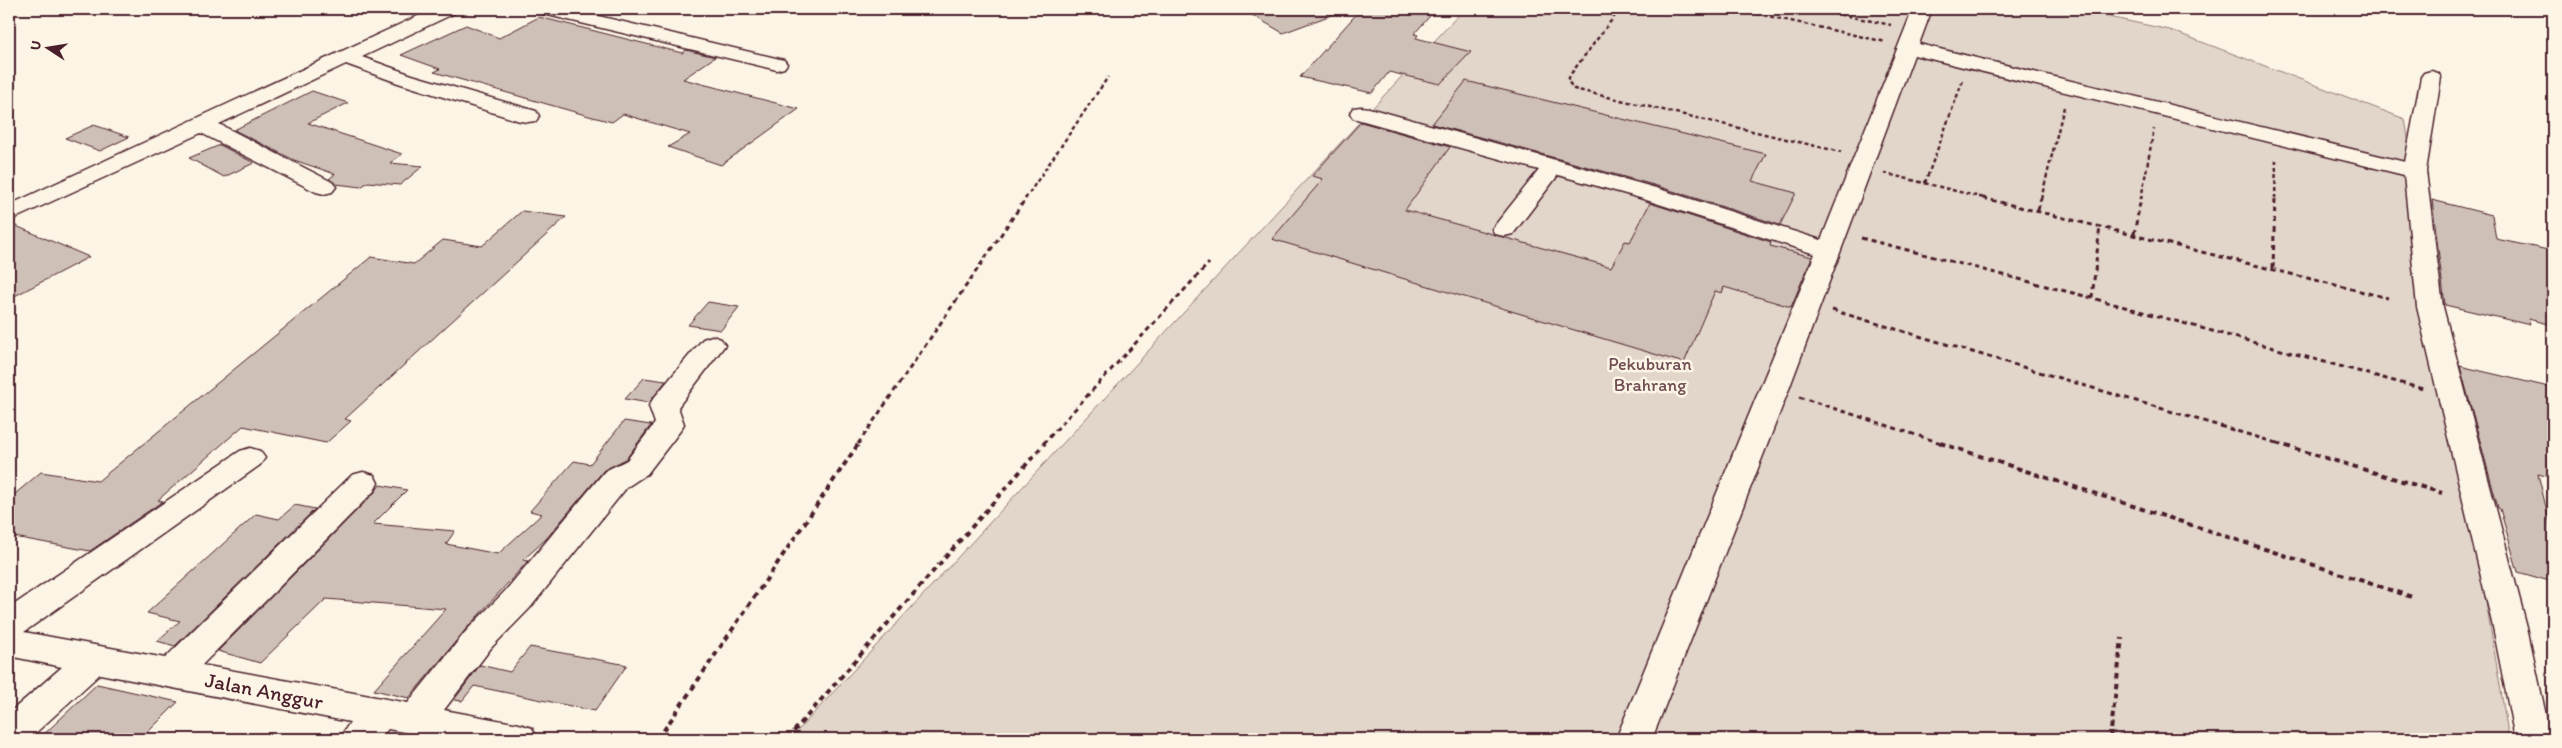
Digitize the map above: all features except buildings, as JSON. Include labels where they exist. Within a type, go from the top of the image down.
[{"type":"street","points":[[9,214],[347,58],[448,9]]},
{"type":"street","points":[[546,9],[777,64]]},
{"type":"street","points":[[1634,739],[1775,389],[1915,29],[2270,134],[2415,171]]},
{"type":"street","points":[[347,58],[404,79],[528,116]]},
{"type":"street","points":[[2431,77],[2415,171],[2430,307],[2510,627],[2532,739]]},
{"type":"street","points":[[1361,113],[1648,193],[1832,241]]},
{"type":"street","points":[[201,124],[324,187]]},
{"type":"street","points":[[1504,229],[1553,167]]},
{"type":"street","points":[[415,720],[479,639],[518,599],[616,479],[637,467],[670,424],[663,406],[712,345]]},
{"type":"street","points":[[9,626],[250,458]]},
{"type":"street","points":[[171,674],[363,483]]},
{"type":"street","name":"Jalan Anggur","points":[[9,643],[519,739]]},
{"type":"street","points":[[9,735],[94,659]]},
{"type":"street","points":[[357,739],[380,713]]},
{"type":"path","points":[[1620,9],[1570,75],[1568,81],[1574,89],[1863,162],[1925,183],[2388,298]]},
{"type":"path","points":[[1736,9],[1915,29]]},
{"type":"path","points":[[1813,9],[1915,29]]},
{"type":"path","points":[[658,739],[1108,77]]},
{"type":"path","points":[[1925,183],[1963,80]]},
{"type":"path","points":[[2038,210],[2064,104]]},
{"type":"path","points":[[2134,234],[2155,124]]},
{"type":"path","points":[[2273,268],[2277,156]]},
{"type":"path","points":[[2092,298],[2100,226]]},
{"type":"path","points":[[1832,241],[2092,298],[2433,392]]},
{"type":"path","points":[[787,739],[1021,469],[1209,264]]},
{"type":"path","points":[[1808,302],[2442,493]]},
{"type":"path","points":[[1775,389],[2415,598]]},
{"type":"path","points":[[2110,739],[2122,638]]},
{"type":"green space","name":"Pekuburan Brahrang","points":[[1464,9],[2071,9],[2170,30],[2405,119],[2509,739],[790,739]]}]
